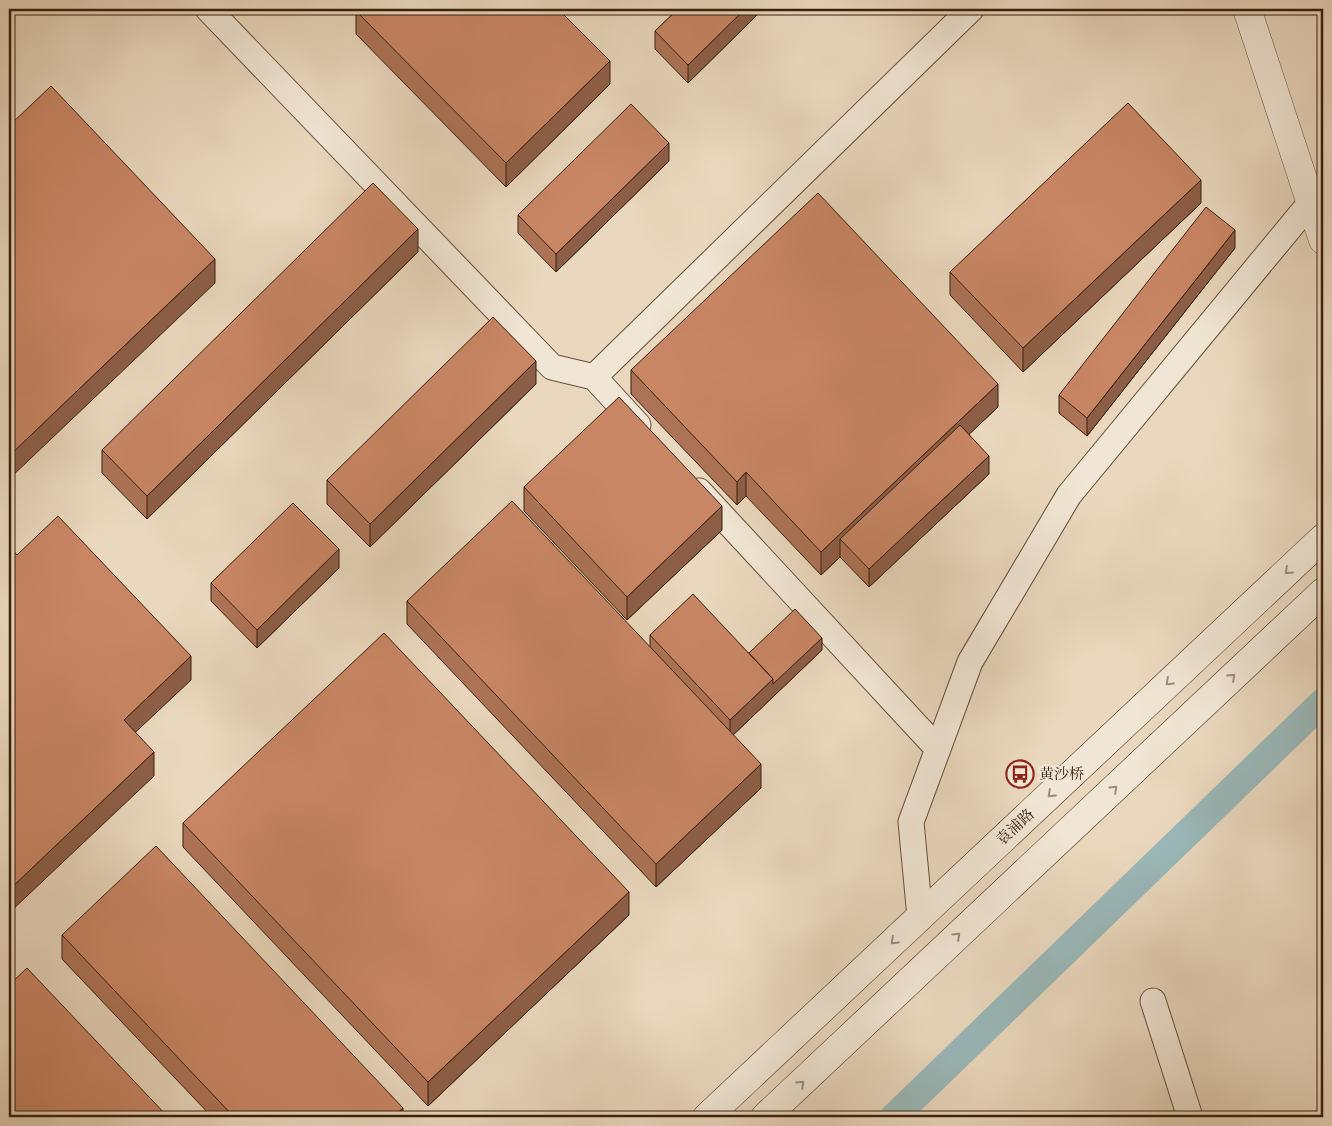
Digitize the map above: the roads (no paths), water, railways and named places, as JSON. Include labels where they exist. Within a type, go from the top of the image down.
[{"type":"main road","points":[[1247,9],[1323,240]]},
{"type":"main road","name":"袁浦路","points":[[708,1117],[1323,538]]},
{"type":"main road","points":[[766,1117],[1323,592]]},
{"type":"street","points":[[208,9],[552,367],[594,377],[655,443]]},
{"type":"street","points":[[594,377],[970,9]]},
{"type":"street","points":[[920,917],[911,822],[970,662],[1069,495],[1311,202]]},
{"type":"street","points":[[682,472],[938,749]]},
{"type":"street","points":[[1153,1001],[1190,1117]]},
{"type":"waterway","points":[[894,1117],[1323,702]]},
{"type":"place","name":"黄沙桥","points":[[1020,774]]}]
